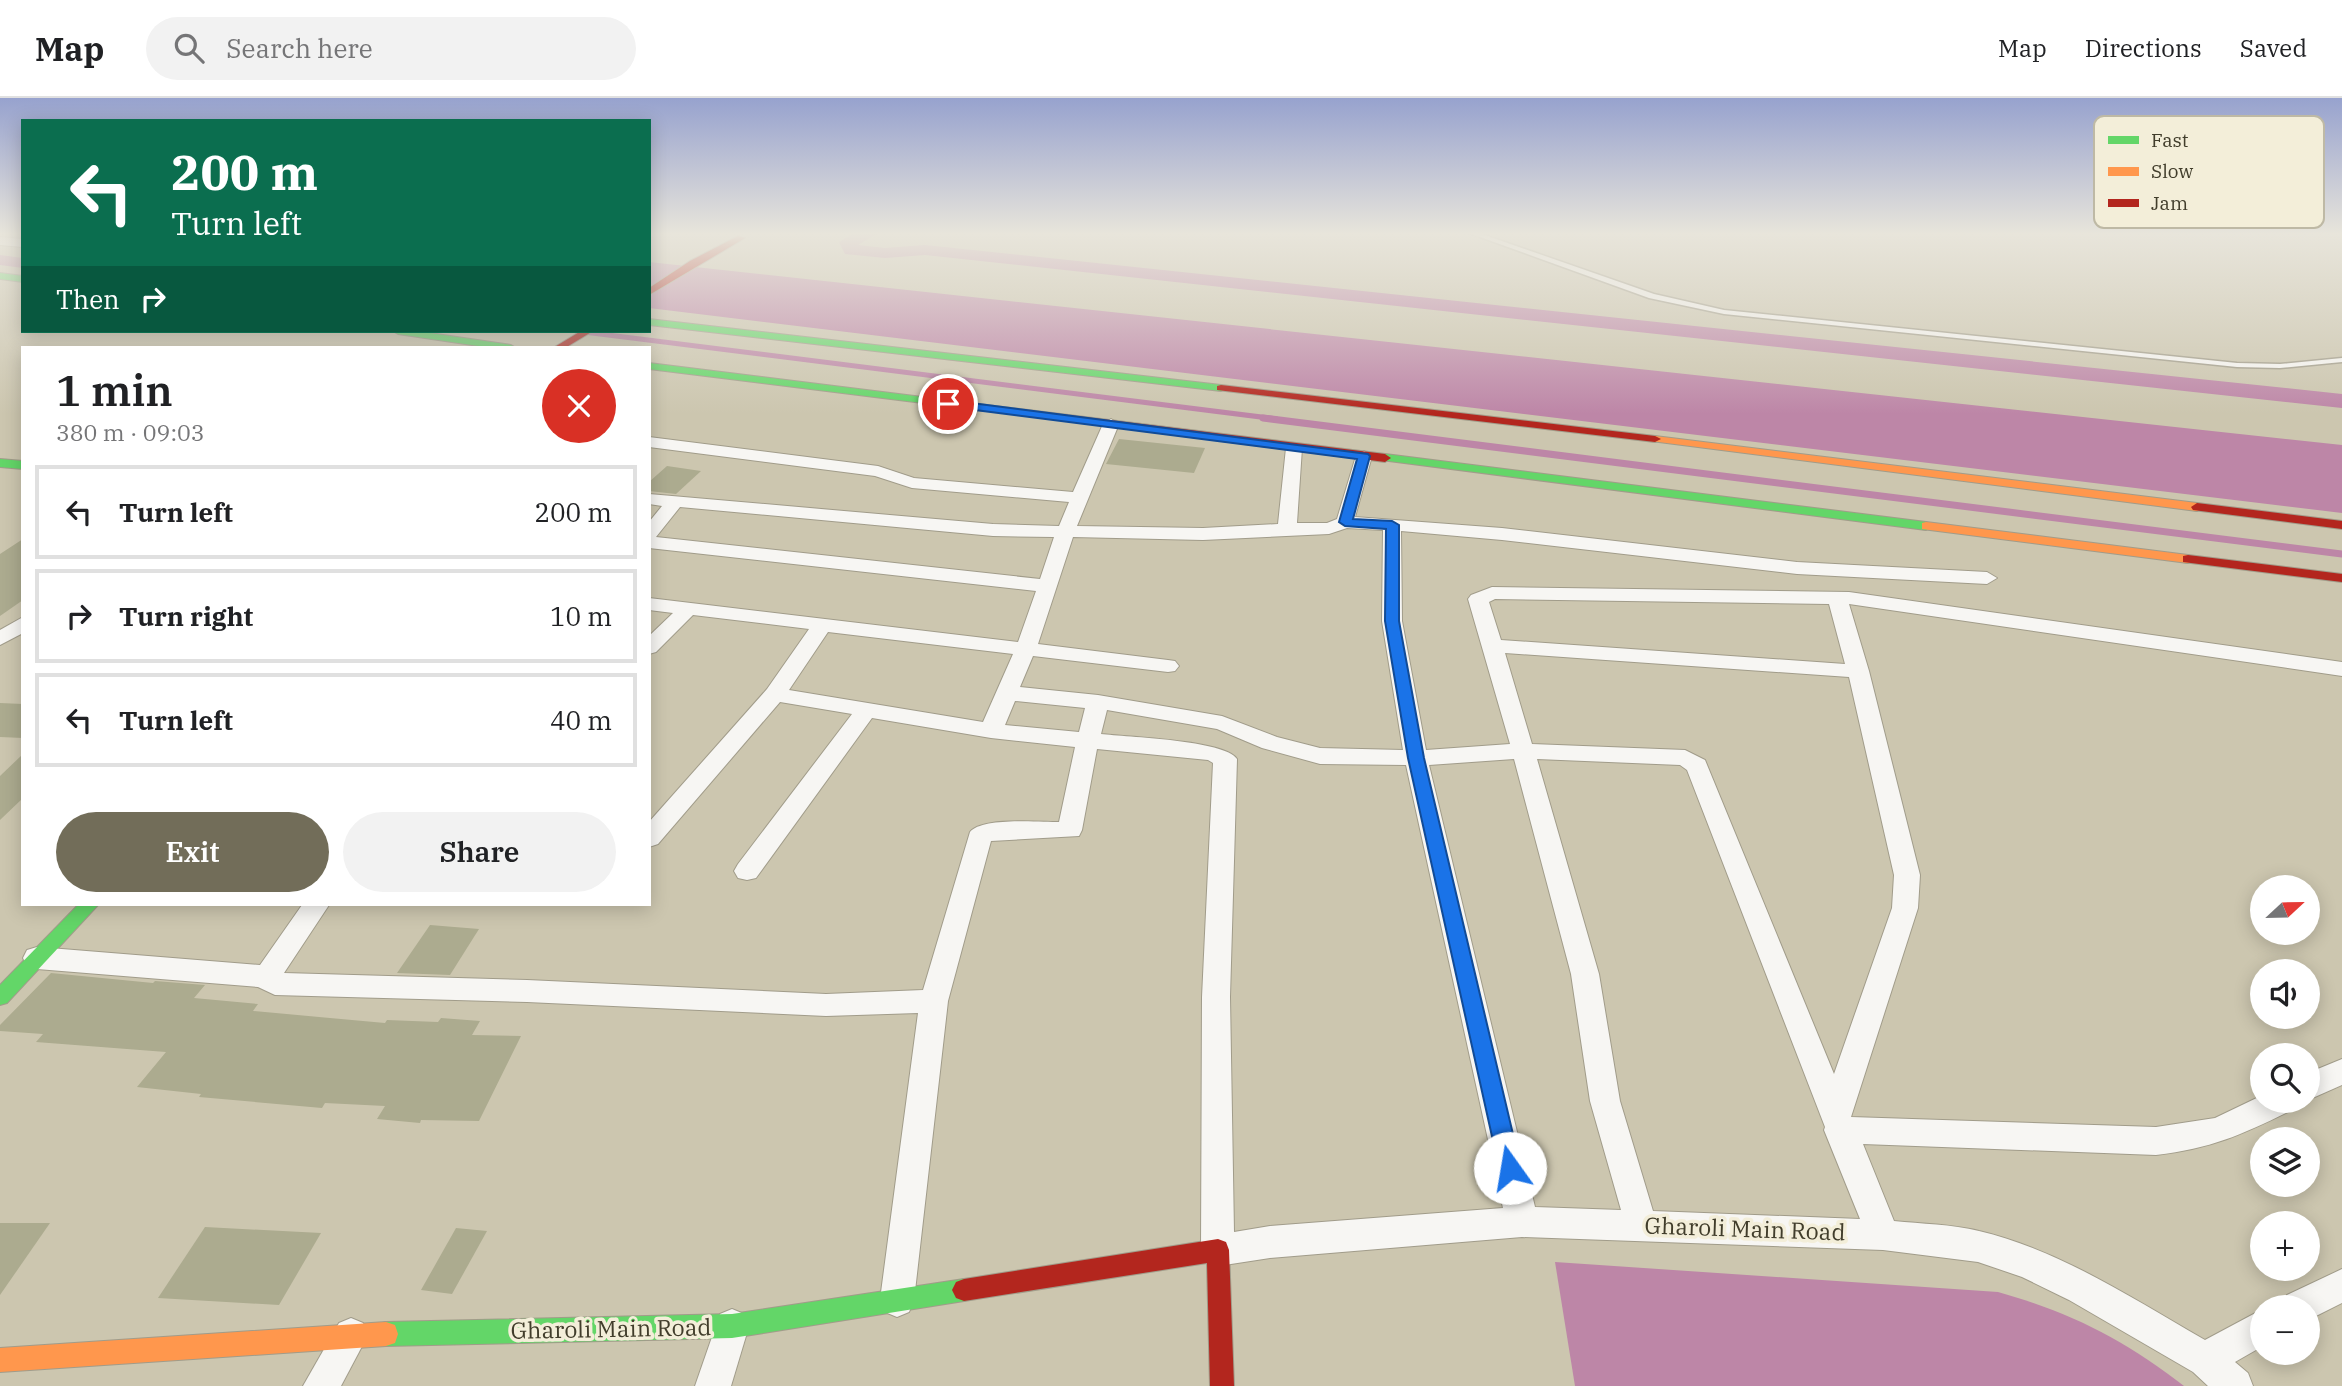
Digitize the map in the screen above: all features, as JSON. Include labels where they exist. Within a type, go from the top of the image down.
[{"type":"street","points":[[651,322],[1596,432],[2342,525]]},
{"type":"street","points":[[411,333],[498,346]]},
{"type":"street","points":[[558,341],[582,333]]},
{"type":"street","points":[[651,366],[2342,578]]},
{"type":"street","points":[[991,731],[1026,649],[1065,533],[1111,424]]},
{"type":"street","points":[[651,442],[878,471],[912,483],[1080,498]]},
{"type":"street","points":[[1287,530],[1294,448]]},
{"type":"street","points":[[1345,522],[1364,456]]},
{"type":"street","points":[[0,463],[21,465]]},
{"type":"street","points":[[651,499],[993,530],[1065,533],[1203,534],[1329,528],[1345,522],[1502,534],[1797,568],[1987,578]]},
{"type":"street","points":[[651,531],[675,500]]},
{"type":"street","points":[[1392,525],[1392,621],[1416,758],[1522,1222]]},
{"type":"street","points":[[651,542],[1046,586]]},
{"type":"street","points":[[1641,1224],[1605,1101],[1585,974],[1524,751],[1478,599],[1492,593],[1837,598],[2342,669]]},
{"type":"street","points":[[1837,598],[1858,671],[1907,875],[1905,908],[1837,1123]]},
{"type":"street","points":[[651,604],[1168,666]]},
{"type":"street","points":[[651,646],[688,609]]},
{"type":"street","points":[[0,639],[21,624]]},
{"type":"street","points":[[651,836],[775,694],[822,625]]},
{"type":"street","points":[[1492,646],[1858,671]]},
{"type":"street","points":[[1007,693],[1098,702],[1222,723],[1270,743],[1320,757],[1416,758],[1524,751],[1685,758],[1697,766],[1883,1235]]},
{"type":"street","points":[[775,694],[991,731],[1087,743],[1213,753],[1225,759],[1216,997],[1222,1386]]},
{"type":"street","points":[[897,1300],[934,1001],[979,838],[983,833],[990,832],[1070,830],[1098,702]]},
{"type":"street","points":[[747,871],[868,708]]},
{"type":"street","points":[[0,997],[88,906]]},
{"type":"street","points":[[267,977],[315,906]]},
{"type":"street","points":[[37,958],[267,977]]},
{"type":"street","points":[[267,977],[269,982],[275,984],[514,991],[826,1005],[934,1001]]},
{"type":"street","points":[[2320,1081],[2342,1071]]},
{"type":"street","points":[[1837,1123],[2156,1141],[2192,1137],[2220,1130],[2255,1113]]},
{"type":"street","name":"Gharoli Main Road","points":[[0,1360],[351,1335],[733,1326],[1270,1242],[1522,1222],[1641,1224],[1883,1235],[1978,1246],[2029,1263],[2081,1287],[2205,1360],[2235,1386]]},
{"type":"street","points":[[2320,1296],[2342,1285]]},
{"type":"street","points":[[713,1386],[733,1326]]},
{"type":"street","points":[[2205,1360],[2250,1334]]},
{"type":"street","points":[[321,1386],[351,1335]]},
{"type":"lane","points":[[1644,293],[1724,312],[2237,365],[2280,366],[2342,360]]},
{"type":"shaded area","points":[[651,293],[937,293],[2342,445],[2342,513],[651,308]]},
{"type":"shaded area","points":[[1555,1262],[1998,1292],[2073,1318],[2096,1329],[2184,1386],[1575,1386]]},
{"type":"building","points":[[1119,439],[1205,448],[1194,473],[1106,464]]},
{"type":"building","points":[[667,466],[701,471],[676,494],[651,491],[651,480]]},
{"type":"building","points":[[21,540],[21,601],[0,616],[0,554]]},
{"type":"building","points":[[0,703],[21,704],[21,738],[0,737]]},
{"type":"building","points":[[21,756],[21,800],[0,820],[0,776]]},
{"type":"building","points":[[430,925],[479,929],[450,975],[397,973]]},
{"type":"building","points":[[51,973],[205,985],[194,998],[258,1004],[253,1011],[385,1023],[387,1020],[438,1022],[441,1018],[480,1021],[472,1035],[521,1036],[479,1121],[421,1120],[420,1123],[377,1119],[385,1106],[325,1103],[322,1108],[199,1097],[201,1094],[137,1087],[166,1052],[36,1042],[43,1034],[0,1031],[0,1025]]},
{"type":"building","points":[[0,1223],[50,1223],[0,1295]]},
{"type":"building","points":[[205,1227],[321,1233],[279,1305],[158,1298]]},
{"type":"building","points":[[456,1228],[487,1231],[452,1294],[421,1290]]},
{"type":"waterway","points":[[1330,293],[2342,401]]},
{"type":"waterway","points":[[592,333],[1277,419]]},
{"type":"waterway","points":[[1263,418],[2342,554]]},
{"type":"traffic: fast","points":[[651,322],[1221,388]]},
{"type":"traffic: fast","points":[[411,333],[498,346]]},
{"type":"traffic: fast","points":[[651,366],[987,408]]},
{"type":"traffic: fast","points":[[1385,458],[1926,526]]},
{"type":"traffic: fast","points":[[0,463],[21,465]]},
{"type":"traffic: fast","points":[[0,997],[88,906]]},
{"type":"traffic: fast","points":[[386,1334],[732,1326],[964,1290]]},
{"type":"traffic: slow","points":[[1655,439],[2197,507]]},
{"type":"traffic: slow","points":[[1926,526],[2188,559]]},
{"type":"traffic: slow","points":[[0,1360],[386,1334]]},
{"type":"traffic: jam","points":[[562,346],[584,333]]},
{"type":"traffic: jam","points":[[1221,388],[1655,439]]},
{"type":"traffic: jam","points":[[987,408],[1385,458]]},
{"type":"traffic: jam","points":[[2197,507],[2342,525]]},
{"type":"traffic: jam","points":[[2188,559],[2342,578]]},
{"type":"traffic: jam","points":[[964,1290],[1218,1250],[1222,1386]]},
{"type":"route","points":[[948,404],[1364,456],[1345,522],[1392,525],[1392,621],[1416,758],[1510,1168]]}]
